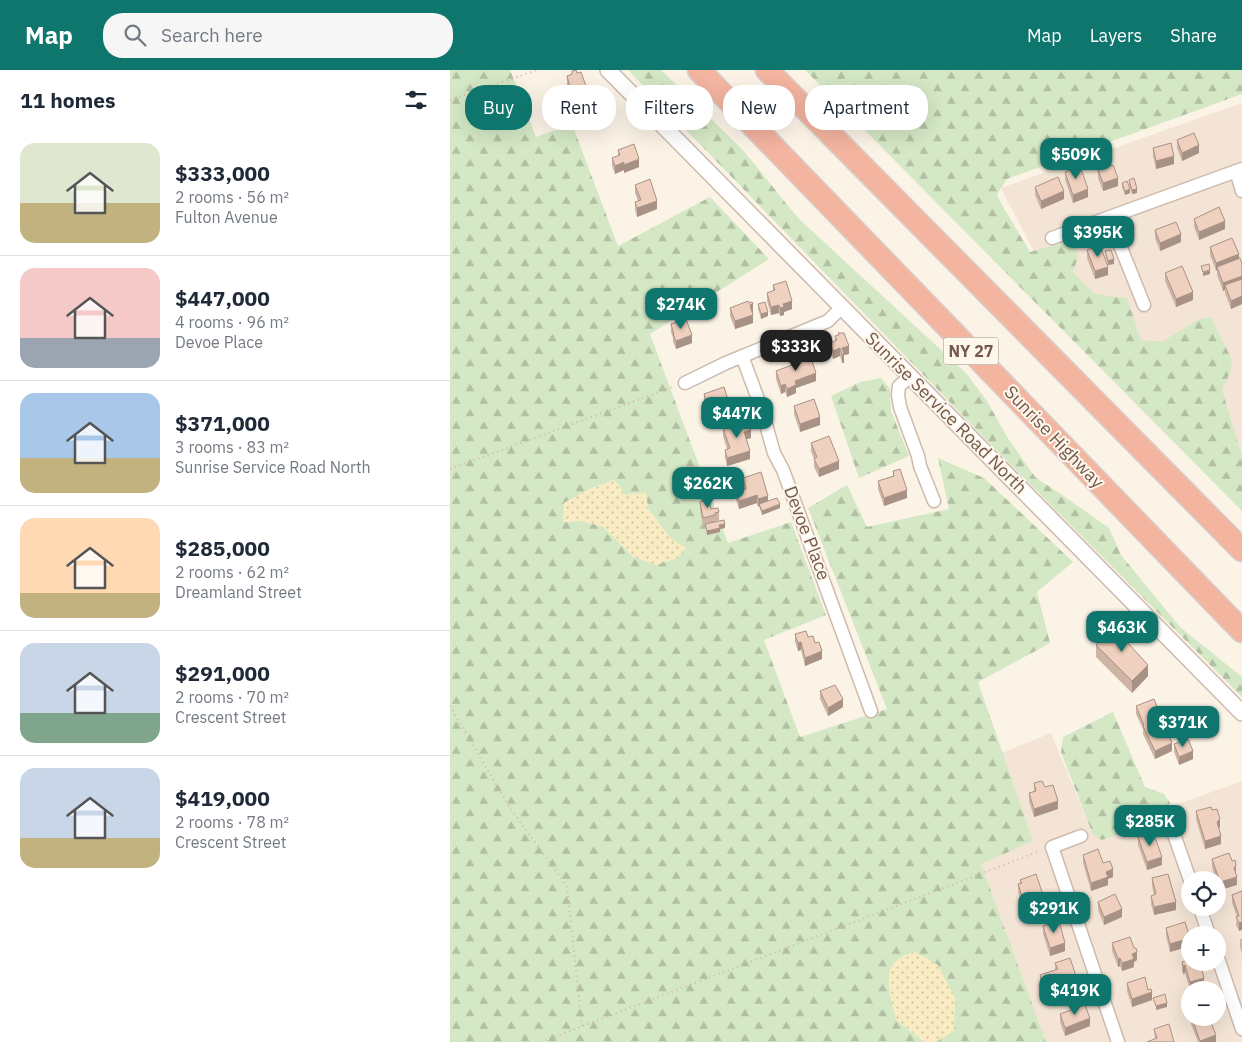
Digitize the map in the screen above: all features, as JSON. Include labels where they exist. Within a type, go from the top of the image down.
[{"type":"highway","name":"Sunrise Highway","points":[[699,70],[1242,631]]},
{"type":"highway","name":"NY 27","points":[[767,70],[1242,550]]},
{"type":"street","name":"Sunrise Service Road North","points":[[608,70],[1242,713]]},
{"type":"street","points":[[1052,238],[1239,170],[1242,191]]},
{"type":"street","points":[[1109,218],[1144,305]]},
{"type":"street","points":[[685,383],[742,356],[828,320],[842,307]]},
{"type":"street","name":"Devoe Place","points":[[742,356],[761,407],[774,453],[783,470],[871,711]]},
{"type":"street","points":[[910,376],[899,386],[899,401],[920,466],[934,501]]},
{"type":"street","points":[[1170,823],[1187,871]]},
{"type":"street","points":[[1081,836],[1052,847],[1118,1042]]},
{"type":"street","points":[[1222,971],[1242,1029]]},
{"type":"path","points":[[450,100],[537,70]]},
{"type":"path","points":[[450,469],[685,383]]},
{"type":"path","points":[[450,706],[510,808],[567,886],[582,1027]]},
{"type":"path","points":[[541,1042],[1052,847]]},
{"type":"shaded area","points":[[1242,103],[1242,480],[1039,261],[1001,188]]},
{"type":"shaded area","points":[[1051,733],[1093,835],[1242,781],[1242,1042],[1046,1042],[980,863],[1033,841],[1002,753]]},
{"type":"green space","points":[[450,70],[510,70],[516,85],[465,85],[465,130],[532,130],[532,127],[536,137],[555,130],[574,130],[618,246],[710,197],[769,259],[650,334],[728,543],[791,522],[826,615],[764,640],[800,737],[887,709],[808,508],[847,485],[867,527],[949,509],[938,458],[984,478],[1073,562],[1037,592],[1050,643],[978,682],[1033,841],[981,864],[1046,1042],[935,1042],[954,1031],[896,1020],[925,1042],[450,1042]],"holes":[[[614,480],[624,495],[646,493],[648,509],[671,539],[685,548],[634,557],[602,526],[581,521],[563,522],[564,503],[590,489]]]},
{"type":"green space","points":[[628,70],[661,70],[676,85],[643,85]]},
{"type":"green space","points":[[805,70],[1242,70],[1242,94],[1007,179],[997,194],[1030,252],[1065,242],[1074,242],[1078,257],[1073,272],[1093,293],[1127,298],[1141,340],[1162,342],[1199,319],[1211,317],[1232,360],[1230,373],[1222,390],[1242,456],[1242,511],[864,130],[928,130],[928,85],[820,85]]},
{"type":"green space","points":[[713,121],[742,149],[798,218],[966,373],[987,401],[1007,437],[1035,477],[1109,528],[1121,555],[1180,627],[1242,677],[1242,697],[1004,458],[686,130],[713,130]]},
{"type":"green space","points":[[881,378],[890,389],[891,411],[909,456],[859,478],[831,396],[860,382]]},
{"type":"green space","points":[[1113,712],[1145,787],[1164,794],[1170,803],[1164,818],[1102,840],[1093,835],[1061,752],[1063,737]]},
{"type":"sand","points":[[614,480],[624,495],[646,493],[648,509],[671,539],[686,548],[678,558],[656,565],[634,557],[602,526],[581,521],[563,522],[564,503],[590,489]]},
{"type":"sand","points":[[915,952],[938,965],[955,998],[954,1031],[935,1042],[925,1042],[896,1020],[891,999],[889,989],[890,970],[895,962],[903,956]]},
{"type":"building","points":[[572,71],[581,72],[586,85],[570,85],[567,76],[572,74]]},
{"type":"building","points":[[1194,133],[1199,145],[1182,153],[1177,140]]},
{"type":"building","points":[[1171,143],[1174,156],[1156,161],[1153,148]]},
{"type":"building","points":[[634,144],[639,159],[624,165],[624,162],[615,166],[612,158],[620,155],[618,150]]},
{"type":"building","points":[[1113,165],[1118,178],[1103,183],[1098,170]]},
{"type":"building","points":[[1080,166],[1088,189],[1073,195],[1065,172]]},
{"type":"building","points":[[1058,177],[1064,191],[1041,201],[1035,187]]},
{"type":"building","points":[[1134,178],[1137,189],[1132,190],[1129,180]]},
{"type":"building","points":[[650,179],[657,201],[637,208],[635,202],[641,200],[635,185]]},
{"type":"building","points":[[1127,181],[1130,189],[1125,191],[1122,183]]},
{"type":"building","points":[[1219,207],[1225,221],[1199,232],[1194,219]]},
{"type":"building","points":[[1176,222],[1181,234],[1160,243],[1155,230]]},
{"type":"building","points":[[1232,238],[1239,254],[1216,263],[1210,247]]},
{"type":"building","points":[[1100,245],[1108,267],[1095,271],[1087,250]]},
{"type":"building","points":[[1111,250],[1114,259],[1108,261],[1105,251]]},
{"type":"building","points":[[1240,258],[1242,276],[1223,283],[1217,267]]},
{"type":"building","points":[[1209,264],[1210,270],[1203,272],[1201,266]]},
{"type":"building","points":[[1182,266],[1193,292],[1176,299],[1165,273]]},
{"type":"building","points":[[1242,279],[1242,296],[1231,301],[1225,285]]},
{"type":"building","points":[[786,281],[792,301],[783,304],[784,307],[780,308],[779,305],[771,307],[767,293],[775,290],[773,285]]},
{"type":"building","points":[[748,301],[753,304],[750,305],[753,315],[735,321],[730,308]]},
{"type":"building","points":[[765,302],[768,312],[761,314],[758,304]]},
{"type":"building","points":[[686,319],[692,335],[676,341],[671,324]]},
{"type":"building","points":[[838,333],[844,333],[849,346],[842,348],[844,354],[842,355],[840,348],[833,351],[830,343],[837,340],[835,336],[839,335]]},
{"type":"building","points":[[803,358],[804,361],[811,358],[816,373],[795,381],[796,385],[787,389],[785,384],[781,386],[776,371],[792,365],[791,362]]},
{"type":"building","points":[[724,387],[728,400],[708,407],[704,394]]},
{"type":"building","points":[[814,399],[820,417],[800,424],[794,406]]},
{"type":"building","points":[[748,421],[751,430],[744,432],[750,451],[727,458],[725,450],[730,448],[723,428]]},
{"type":"building","points":[[829,436],[839,461],[819,469],[814,459],[817,457],[811,443]]},
{"type":"building","points":[[900,469],[907,490],[884,498],[878,481],[894,476],[893,471]]},
{"type":"building","points":[[761,472],[768,496],[758,499],[757,495],[739,501],[736,492],[746,489],[743,478]]},
{"type":"building","points":[[777,498],[780,504],[762,511],[759,504]]},
{"type":"building","points":[[709,500],[711,509],[718,508],[719,512],[703,518],[700,502]]},
{"type":"building","points":[[724,520],[725,524],[719,525],[720,528],[707,531],[705,524]]},
{"type":"building","points":[[1115,625],[1129,639],[1127,642],[1148,665],[1132,681],[1096,645]]},
{"type":"building","points":[[806,631],[808,637],[813,636],[815,643],[819,642],[822,651],[805,658],[801,642],[798,643],[795,634]]},
{"type":"building","points":[[835,685],[843,699],[828,708],[820,691]]},
{"type":"building","points":[[1154,699],[1172,743],[1155,751],[1136,706]]},
{"type":"building","points":[[1188,739],[1193,751],[1179,757],[1174,744]]},
{"type":"building","points":[[1042,781],[1045,787],[1053,785],[1058,801],[1034,809],[1029,793],[1036,791],[1034,783]]},
{"type":"building","points":[[1211,807],[1212,810],[1217,809],[1220,819],[1217,822],[1221,836],[1205,841],[1196,811]]},
{"type":"building","points":[[1153,832],[1162,857],[1147,862],[1138,837]]},
{"type":"building","points":[[1098,849],[1103,863],[1110,861],[1113,869],[1106,872],[1108,877],[1091,883],[1083,855]]},
{"type":"building","points":[[1229,853],[1232,861],[1235,860],[1236,865],[1234,868],[1237,877],[1226,880],[1226,871],[1216,871],[1212,859]]},
{"type":"building","points":[[1036,874],[1045,901],[1030,906],[1027,897],[1023,899],[1018,884],[1022,883],[1020,880]]},
{"type":"building","points":[[1168,874],[1176,902],[1154,907],[1151,896],[1156,894],[1152,878]]},
{"type":"building","points":[[1242,891],[1242,922],[1239,923],[1236,917],[1239,916],[1232,895]]},
{"type":"building","points":[[1115,894],[1122,909],[1104,917],[1098,902]]},
{"type":"building","points":[[1059,921],[1065,943],[1050,948],[1043,926]]},
{"type":"building","points":[[1185,922],[1186,926],[1181,926],[1181,941],[1170,944],[1166,928]]},
{"type":"building","points":[[1130,937],[1137,952],[1132,954],[1134,959],[1122,963],[1120,958],[1118,959],[1112,943]]},
{"type":"building","points":[[1070,958],[1077,979],[1045,990],[1040,975],[1058,969],[1055,963]]},
{"type":"building","points":[[1187,971],[1202,971],[1204,978],[1190,981]]},
{"type":"building","points":[[1145,977],[1148,990],[1151,989],[1152,992],[1132,999],[1127,983]]},
{"type":"building","points":[[1165,994],[1167,1003],[1156,1006],[1153,998]]},
{"type":"building","points":[[1085,1005],[1090,1018],[1065,1028],[1060,1014]]},
{"type":"building","points":[[1169,1024],[1174,1042],[1147,1042],[1157,1038],[1154,1029]]},
{"type":"building","points":[[1195,1026],[1212,1026],[1216,1035],[1200,1041]]}]
